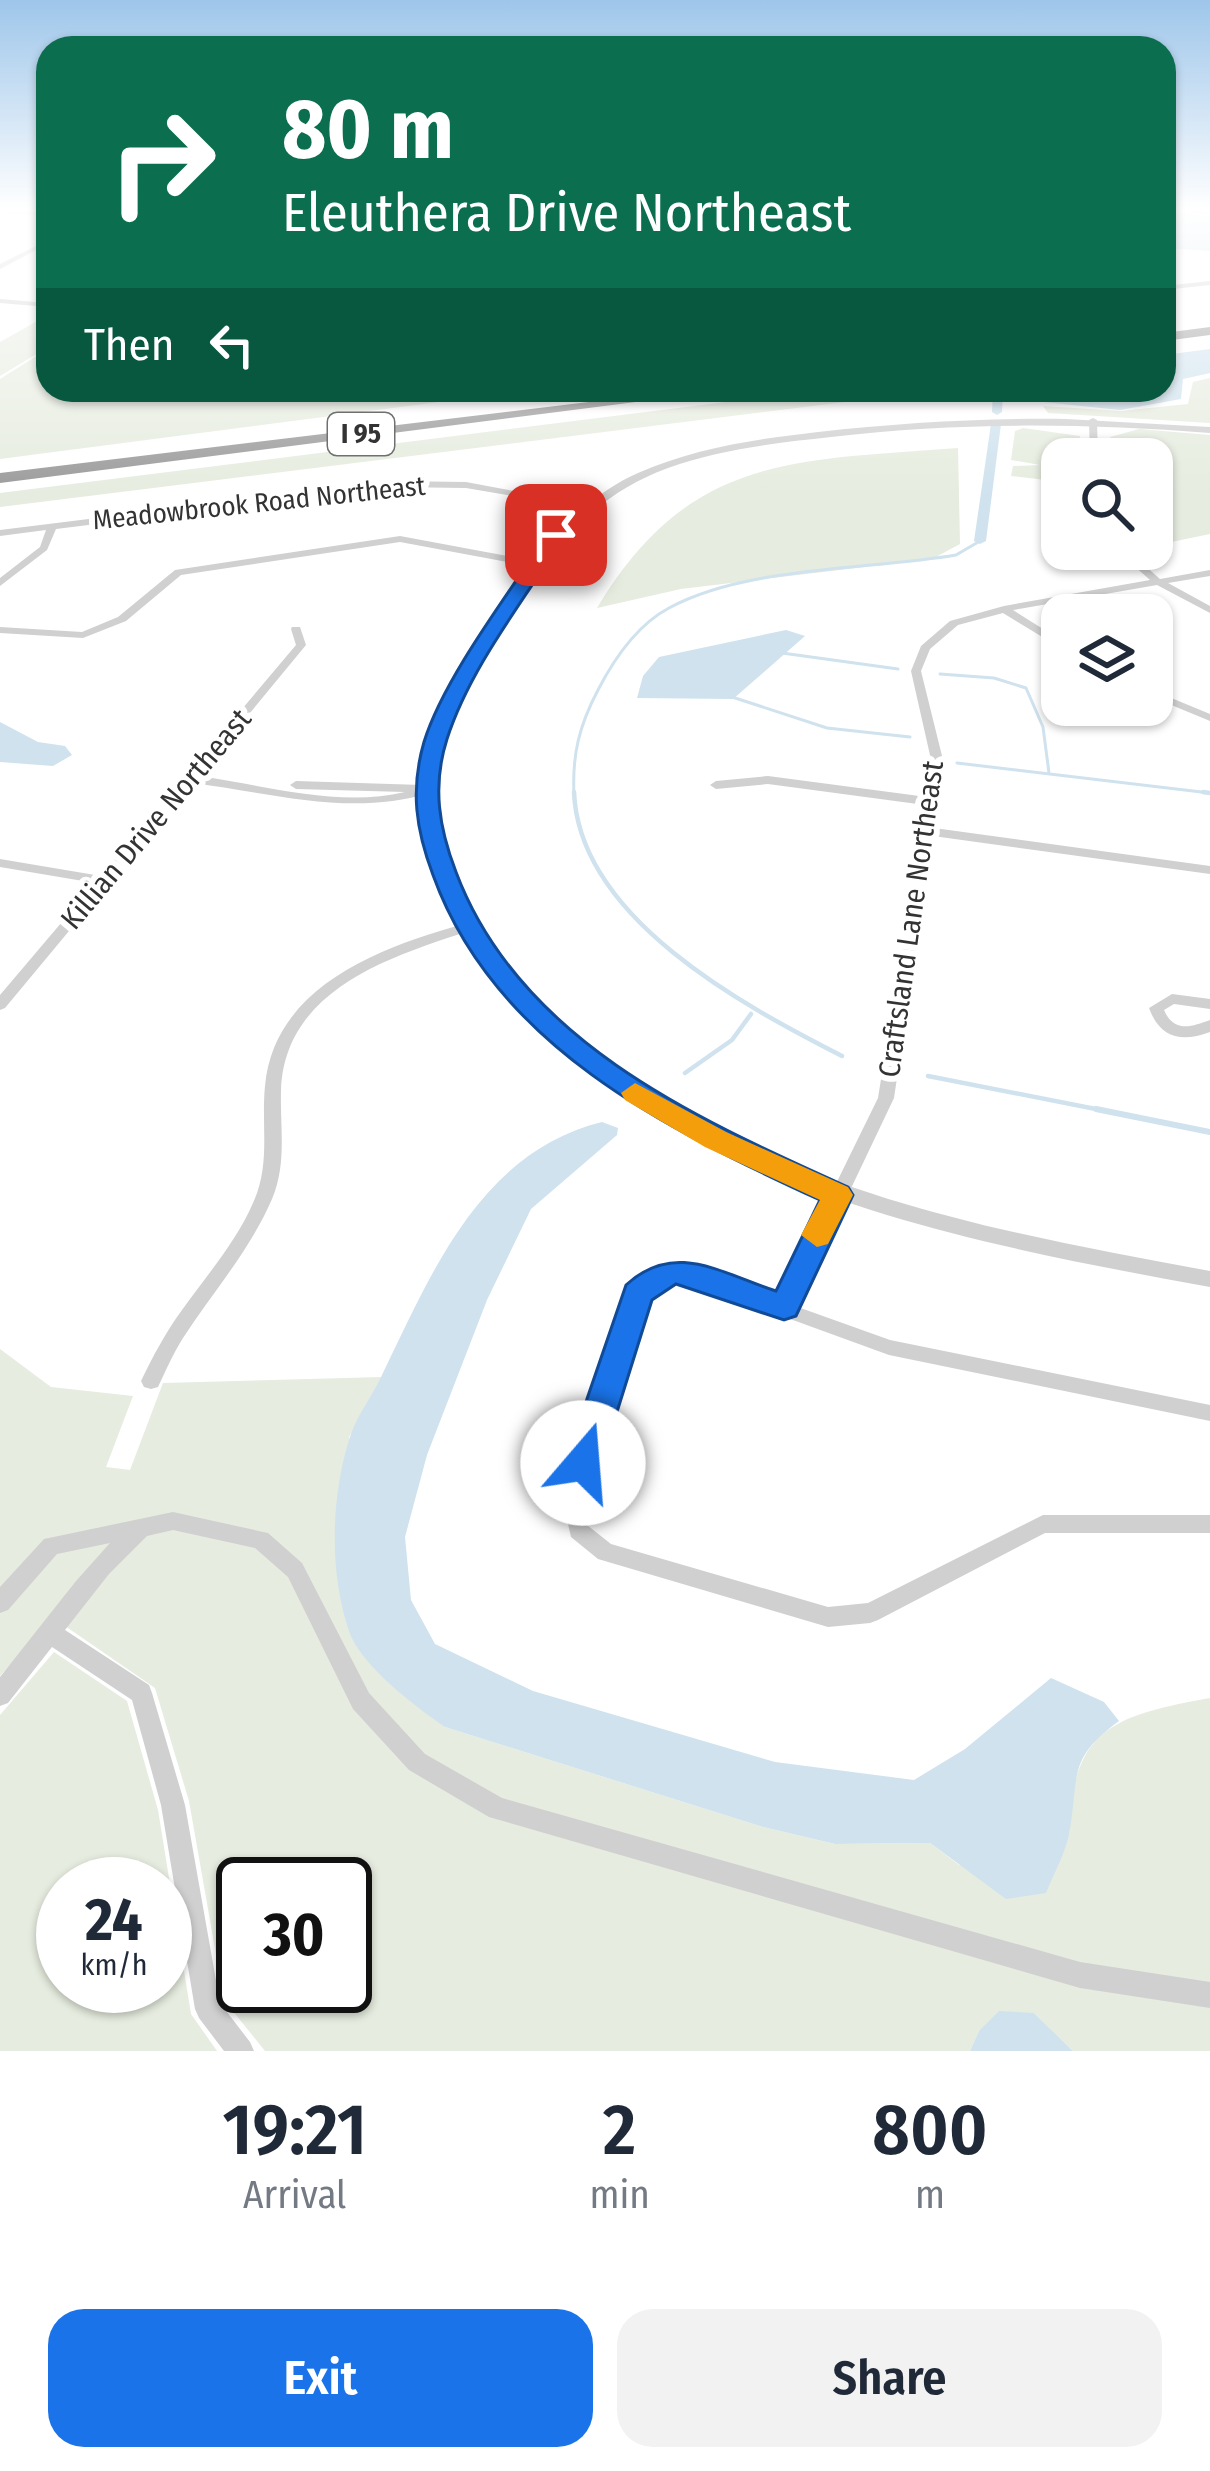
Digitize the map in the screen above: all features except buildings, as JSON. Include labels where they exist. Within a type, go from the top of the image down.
[{"type":"highway","points":[[1176,325],[1210,321]]},
{"type":"highway","points":[[1176,335],[1210,331]]},
{"type":"highway","name":"I 95","points":[[0,465],[528,402]]},
{"type":"highway","name":"I 95","points":[[0,478],[624,402]]},
{"type":"street","points":[[1210,430],[1093,420],[933,421],[751,445],[645,474],[588,506],[556,535],[453,699],[435,741],[426,790],[428,831],[464,928],[532,1007],[622,1083],[716,1140],[838,1195],[1011,1244],[1210,1280]]},
{"type":"street","points":[[1093,420],[1093,438]]},
{"type":"street","name":"Meadowbrook Road Northeast","points":[[0,532],[395,484],[466,485],[588,506]]},
{"type":"street","points":[[0,583],[44,548],[52,526]]},
{"type":"street","points":[[0,630],[83,635],[122,619],[178,572],[400,538],[540,565]]},
{"type":"street","points":[[1144,570],[1210,610]]},
{"type":"street","name":"Craftsland Lane Northeast","points":[[784,1307],[886,1098],[933,802],[935,735],[916,671],[925,648],[954,623],[1004,609],[1210,573]]},
{"type":"street","points":[[1004,609],[1041,633]]},
{"type":"street","name":"Killian Drive Northeast","points":[[0,1005],[301,645],[296,629]]},
{"type":"street","points":[[1173,702],[1210,718]]},
{"type":"street","points":[[190,779],[367,804],[401,800],[426,790]]},
{"type":"street","points":[[716,785],[768,780],[933,802]]},
{"type":"street","points":[[927,831],[1210,870]]},
{"type":"street","points":[[0,863],[100,880]]},
{"type":"street","points":[[151,1381],[163,1352],[261,1206],[278,1135],[273,1083],[287,1036],[303,1013],[373,958],[464,928]]},
{"type":"street","points":[[1210,1004],[1172,999],[1156,1008],[1164,1025],[1181,1032],[1199,1032],[1210,1025]]},
{"type":"street","points":[[1210,1413],[890,1347],[676,1271],[659,1274],[638,1294],[572,1498],[578,1530],[605,1552],[828,1617],[870,1613],[1043,1523],[1210,1524]]},
{"type":"street","points":[[0,1603],[51,1546],[172,1522],[261,1540],[295,1570],[361,1701],[417,1762],[496,1809],[1080,1976],[1210,1995]]},
{"type":"street","points":[[0,1695],[52,1634],[89,1575],[142,1527]]},
{"type":"street","points":[[52,1634],[141,1693],[173,1805],[208,2009],[241,2051]]},
{"type":"shaded area","points":[[36,322],[36,354],[0,376],[0,342]]},
{"type":"shaded area","points":[[36,356],[36,402],[439,402],[0,459],[0,379]]},
{"type":"shaded area","points":[[1210,378],[1210,423],[1048,413],[1043,406],[1121,411],[1188,404],[1193,382]]},
{"type":"shaded area","points":[[725,402],[845,402],[0,507],[0,493]]},
{"type":"shaded area","points":[[1023,428],[1080,438],[1041,438],[1041,480],[1011,476],[1013,466],[1040,465],[1011,460],[1015,431]]},
{"type":"shaded area","points":[[1139,429],[1210,435],[1210,534],[1173,542],[1173,438],[1110,437]]},
{"type":"shaded area","points":[[958,448],[960,544],[932,559],[681,589],[597,608],[633,557],[670,519],[709,493],[797,463]]},
{"type":"shaded area","points":[[0,1349],[51,1387],[133,1396],[106,1467],[130,1470],[163,1383],[382,1377],[349,1437],[445,1727],[763,1827],[835,1844],[930,1843],[959,1865],[1070,1831],[1079,1769],[1106,1732],[1149,1711],[1210,1698],[1210,2051],[1073,2051],[1034,2013],[979,2031],[970,2051],[265,2051],[234,2013],[372,2013],[372,1857],[216,1857],[216,1955],[189,1801],[155,1688],[52,1617],[0,1676]]},
{"type":"shaded area","points":[[54,1652],[127,1701],[158,1810],[166,1857],[36,1857],[36,2013],[191,2013],[217,2051],[0,2051],[0,1715]]},
{"type":"water","points":[[1210,349],[1210,373],[1183,379],[1181,399],[1176,400],[1176,353]]},
{"type":"water","points":[[1044,402],[1164,402],[1120,410]]},
{"type":"water","points":[[786,630],[805,636],[733,699],[637,698],[643,676],[659,657]]},
{"type":"water","points":[[0,722],[38,742],[65,746],[72,755],[53,766],[0,762]]},
{"type":"water","points":[[602,1122],[618,1128],[617,1135],[531,1209],[487,1300],[427,1455],[405,1537],[411,1600],[435,1644],[533,1691],[775,1762],[914,1780],[965,1749],[1051,1678],[1104,1702],[1119,1721],[1083,1757],[1068,1837],[1046,1893],[1006,1899],[930,1843],[835,1844],[763,1827],[445,1727],[390,1684],[355,1644],[338,1585],[335,1536],[339,1486],[355,1424],[441,1258],[465,1222],[523,1160],[560,1137]]},
{"type":"water","points":[[999,2011],[1034,2013],[1073,2051],[970,2051],[979,2031]]},
{"type":"waterway","points":[[997,402],[997,412]]},
{"type":"waterway","points":[[980,541],[996,424]]},
{"type":"waterway","points":[[574,792],[576,754],[591,703],[619,655],[657,615],[734,584],[956,555],[980,541]]},
{"type":"waterway","points":[[782,653],[898,669]]},
{"type":"waterway","points":[[940,674],[994,678],[1026,688],[1043,727],[1049,773]]},
{"type":"waterway","points":[[729,696],[827,728],[910,737]]},
{"type":"waterway","points":[[957,763],[1210,793],[1203,792]]},
{"type":"waterway","points":[[574,792],[583,837],[604,879],[635,918],[715,984],[842,1056]]},
{"type":"waterway","points":[[685,1073],[732,1040],[751,1014]]},
{"type":"waterway","points":[[928,1076],[1106,1111]]},
{"type":"waterway","points":[[1096,1109],[1106,1111]]},
{"type":"waterway","points":[[1106,1111],[1111,1112]]},
{"type":"waterway","points":[[1106,1111],[1210,1132]]},
{"type":"slow traffic","points":[[635,1093],[716,1140],[838,1195],[817,1235]]},
{"type":"route","points":[[556,535],[453,699],[435,741],[426,790],[428,831],[464,928],[500,974],[575,1049],[637,1094],[716,1140],[838,1195],[784,1307],[700,1275],[676,1271],[659,1274],[638,1294],[583,1463]]}]
